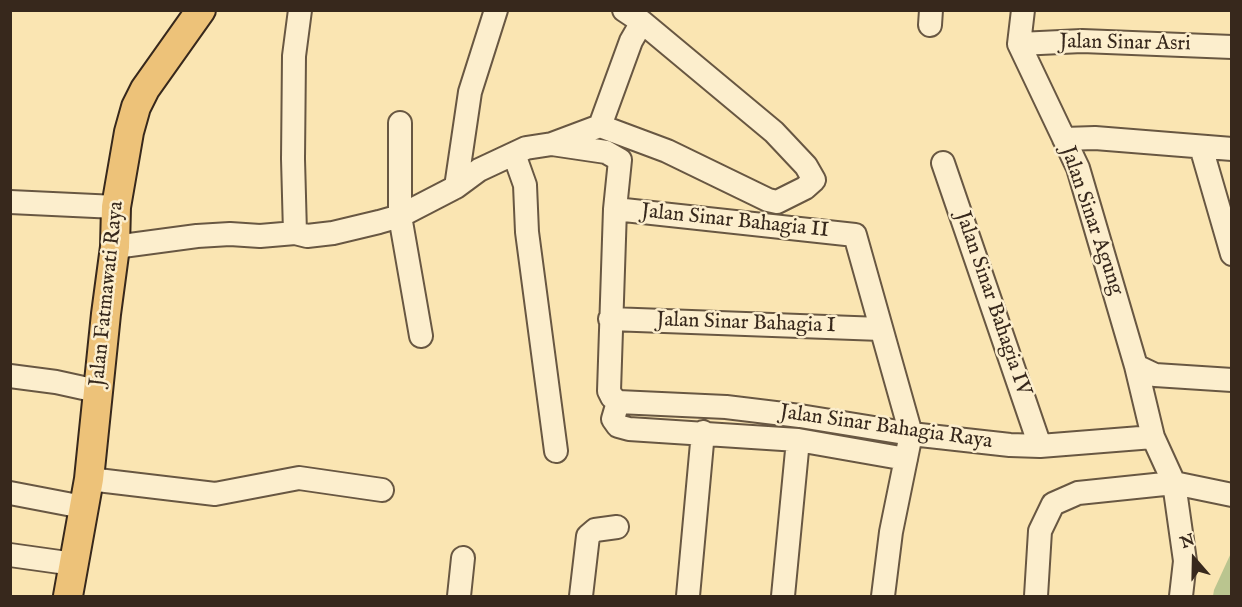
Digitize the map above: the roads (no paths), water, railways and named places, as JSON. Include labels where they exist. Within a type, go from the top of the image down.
[{"type":"main road","name":"Jalan Fatmawati Raya","points":[[68,597],[89,479],[97,391],[115,247],[116,207],[129,132],[136,107],[156,72],[201,10]]},
{"type":"street","points":[[295,233],[294,56],[300,10]]},
{"type":"street","points":[[456,187],[470,92],[496,10]]},
{"type":"street","points":[[1019,44],[1023,10]]},
{"type":"street","points":[[115,247],[198,236],[295,233],[307,236],[333,233],[400,216],[456,187],[479,170],[526,148],[552,144],[600,126],[667,151],[768,200],[777,202],[805,188],[814,180],[806,166],[774,132],[633,16]]},
{"type":"street","points":[[600,126],[631,41],[633,16]]},
{"type":"street","name":"Jalan Sinar Asri","points":[[1019,44],[1082,41],[1232,47]]},
{"type":"street","name":"Jalan Sinar Agung","points":[[1019,44],[1078,168],[1136,366],[1153,437],[1174,483],[1185,561],[1181,597]]},
{"type":"street","points":[[400,123],[400,216],[421,336]]},
{"type":"street","points":[[1064,139],[1095,138],[1232,149]]},
{"type":"street","points":[[552,144],[606,152],[620,160],[615,210],[609,392],[618,402],[613,419],[618,426],[629,429],[703,432],[798,440],[906,459]]},
{"type":"street","points":[[1201,147],[1232,254]]},
{"type":"street","points":[[514,154],[525,185],[527,232],[556,451]]},
{"type":"street","name":"Jalan Sinar Bahagia IV","points":[[943,163],[1040,446]]},
{"type":"street","points":[[10,202],[116,207]]},
{"type":"street","name":"Jalan Sinar Bahagia II","points":[[615,210],[855,235],[881,329]]},
{"type":"street","name":"Jalan Sinar Bahagia I","points":[[610,319],[881,329]]},
{"type":"street","points":[[881,329],[911,434],[891,532],[883,597]]},
{"type":"street","points":[[1136,366],[1155,375],[1232,380]]},
{"type":"street","points":[[10,376],[56,382],[97,391]]},
{"type":"street","name":"Jalan Sinar Bahagia Raya","points":[[618,402],[726,407],[911,434],[1010,445],[1040,446],[1153,437]]},
{"type":"street","points":[[688,597],[703,432]]},
{"type":"street","points":[[783,597],[798,440]]},
{"type":"street","points":[[89,479],[215,494],[300,478],[382,490]]},
{"type":"street","points":[[1036,597],[1040,531],[1053,504],[1078,493],[1174,483],[1232,495]]},
{"type":"street","points":[[10,493],[83,507]]},
{"type":"street","points":[[581,597],[588,536],[595,531],[617,527]]},
{"type":"street","points":[[10,555],[74,564]]},
{"type":"street","points":[[459,597],[463,558]]}]
